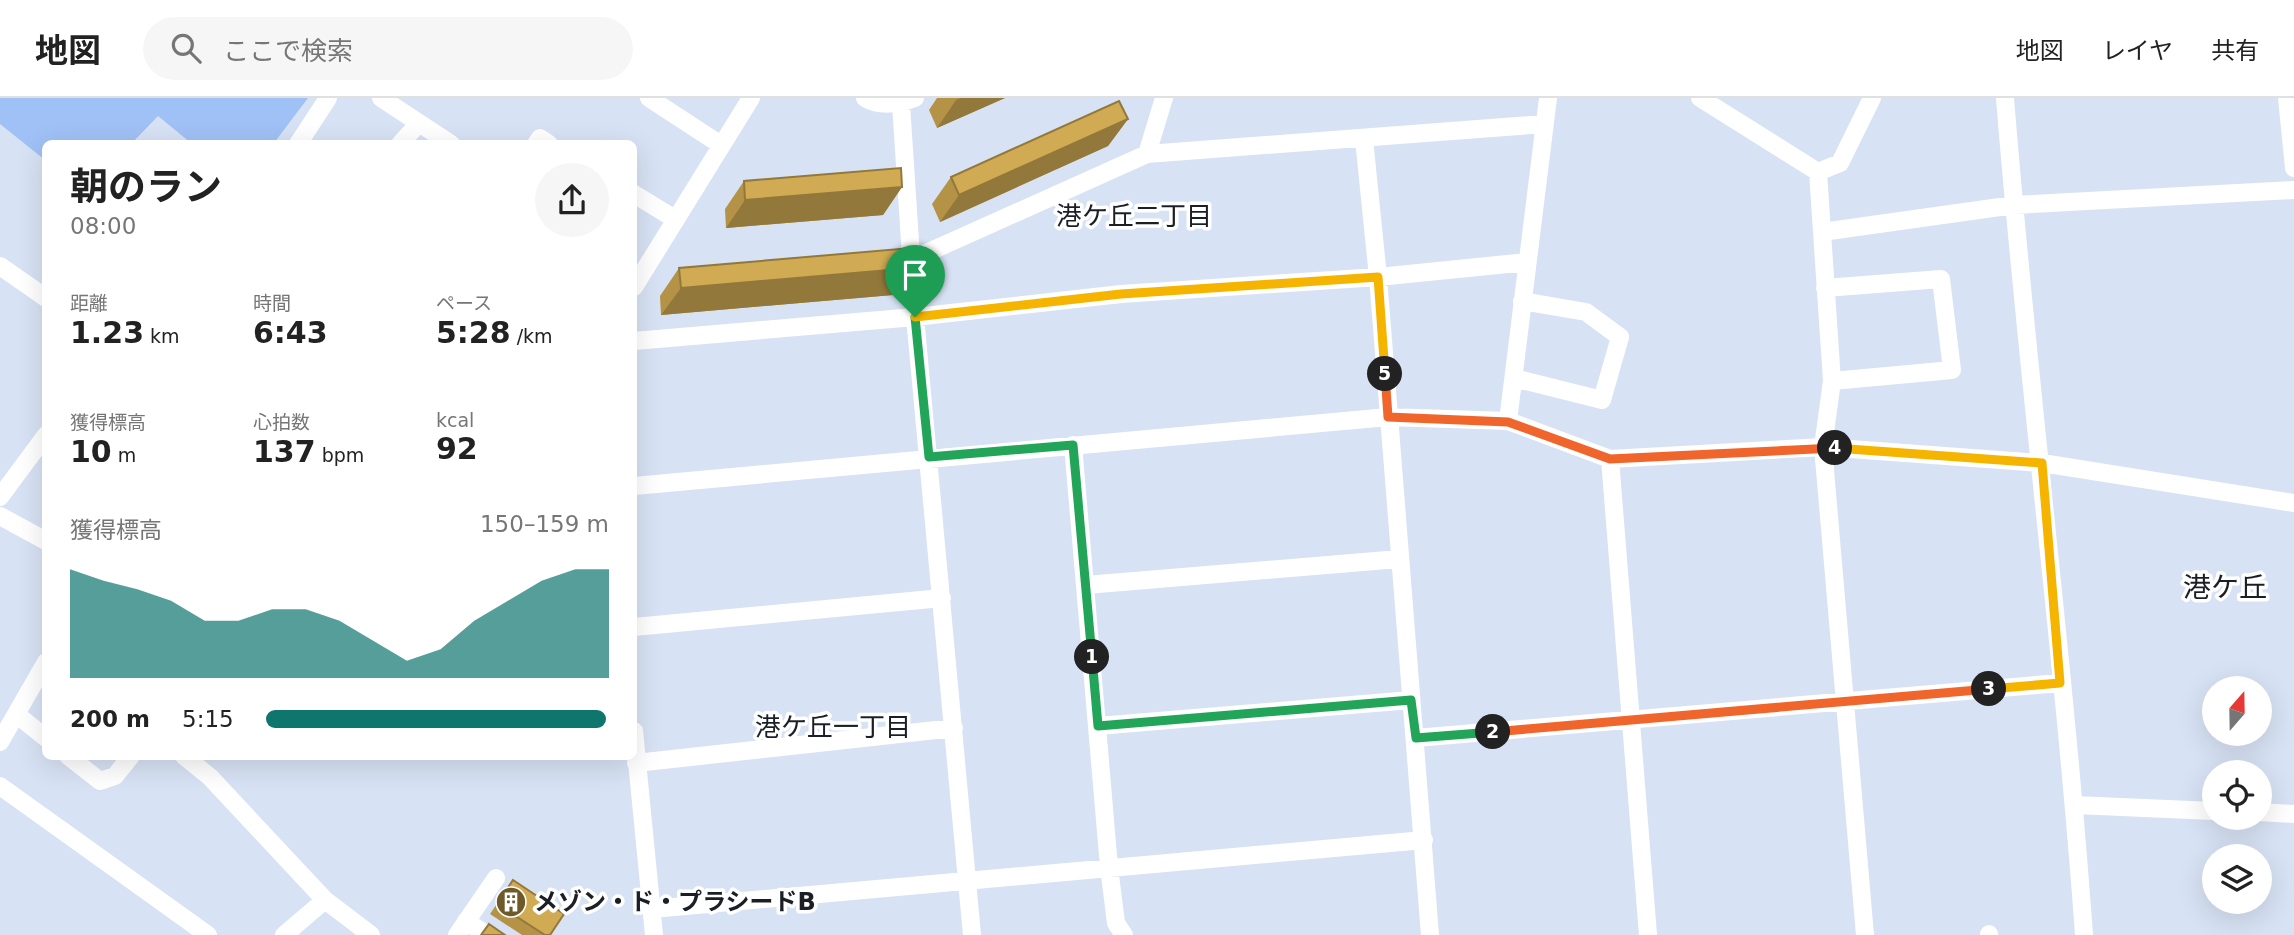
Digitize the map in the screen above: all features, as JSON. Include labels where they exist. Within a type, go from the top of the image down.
[{"type":"street","points":[[301,140],[328,98]]},
{"type":"street","points":[[381,98],[445,140]]},
{"type":"street","points":[[649,98],[721,145]]},
{"type":"street","points":[[639,266],[675,219],[751,98]]},
{"type":"street","points":[[865,98],[870,102],[908,101],[915,317],[972,935]]},
{"type":"street","points":[[1147,154],[1164,98]]},
{"type":"street","points":[[1508,422],[1548,98]]},
{"type":"street","points":[[1700,98],[1818,172]]},
{"type":"street","points":[[1818,172],[1840,163],[1872,98]]},
{"type":"street","points":[[2005,98],[2042,463],[2060,683],[2075,805],[2084,935]]},
{"type":"street","points":[[2287,98],[2294,168]]},
{"type":"street","points":[[404,140],[419,123]]},
{"type":"street","points":[[913,259],[1147,154],[1544,124]]},
{"type":"street","points":[[1364,139],[1378,277],[1430,935]]},
{"type":"street","points":[[1818,172],[1832,381],[1823,447],[1865,935]]},
{"type":"street","points":[[1822,232],[2014,205],[2294,190]]},
{"type":"street","points":[[637,196],[675,219]]},
{"type":"street","points":[[637,341],[915,317],[1121,294],[1378,277],[1527,262]]},
{"type":"street","points":[[0,266],[42,295]]},
{"type":"street","points":[[1825,288],[1941,279],[1952,370],[1832,381]]},
{"type":"street","points":[[1514,377],[1602,400],[1620,337],[1586,312],[1522,301]]},
{"type":"street","points":[[637,486],[1388,417],[1508,422],[1610,459],[1823,447],[2042,463],[2294,503]]},
{"type":"street","points":[[0,498],[42,440]]},
{"type":"street","points":[[1073,445],[1109,867],[1116,923],[1124,935]]},
{"type":"street","points":[[1610,459],[1648,935]]},
{"type":"street","points":[[0,516],[42,539]]},
{"type":"street","points":[[1086,586],[1399,559]]},
{"type":"street","points":[[637,628],[942,598]]},
{"type":"street","points":[[0,742],[42,669]]},
{"type":"street","points":[[1416,738],[2060,683]]},
{"type":"street","points":[[1098,726],[1411,700]]},
{"type":"street","points":[[16,714],[42,735]]},
{"type":"street","points":[[636,763],[954,728]]},
{"type":"street","points":[[73,760],[100,781],[115,776],[128,760]]},
{"type":"street","points":[[189,760],[210,777],[325,900],[371,935]]},
{"type":"street","points":[[636,760],[654,935]]},
{"type":"street","points":[[0,786],[208,935]]},
{"type":"street","points":[[2075,805],[2202,810]]},
{"type":"street","points":[[2272,813],[2294,814]]},
{"type":"street","points":[[652,909],[1424,840]]},
{"type":"street","points":[[487,935],[461,928],[496,878]]},
{"type":"street","points":[[284,935],[325,900]]},
{"type":"shaded area","points":[[0,98],[308,98],[276,140],[187,140],[158,116],[135,140],[42,140],[42,158],[0,124]]},
{"type":"building","points":[[1119,101],[1128,119],[959,195],[951,177]]},
{"type":"building","points":[[901,168],[902,187],[745,200],[744,181]]},
{"type":"building","points":[[911,248],[912,268],[681,288],[679,268]]},
{"type":"building","points":[[513,880],[564,914],[550,935],[545,935],[497,904]]},
{"type":"building","points":[[489,924],[505,935],[481,935]]},
{"type":"place","name":"メゾン・ド・プラシードB","points":[[511,902]]},
{"type":"district","name":"港ケ丘二丁目","points":[[1134,216]]},
{"type":"district","name":"港ケ丘","points":[[2225,587]]},
{"type":"district","name":"港ケ丘一丁目","points":[[833,727]]},
{"type":"route","points":[[1378,277],[1388,417],[1508,422],[1610,459],[1823,447],[2042,463],[2060,683],[1416,738],[1411,700],[1098,726],[1073,445],[929,457],[915,317],[1121,294],[1378,277]]}]
